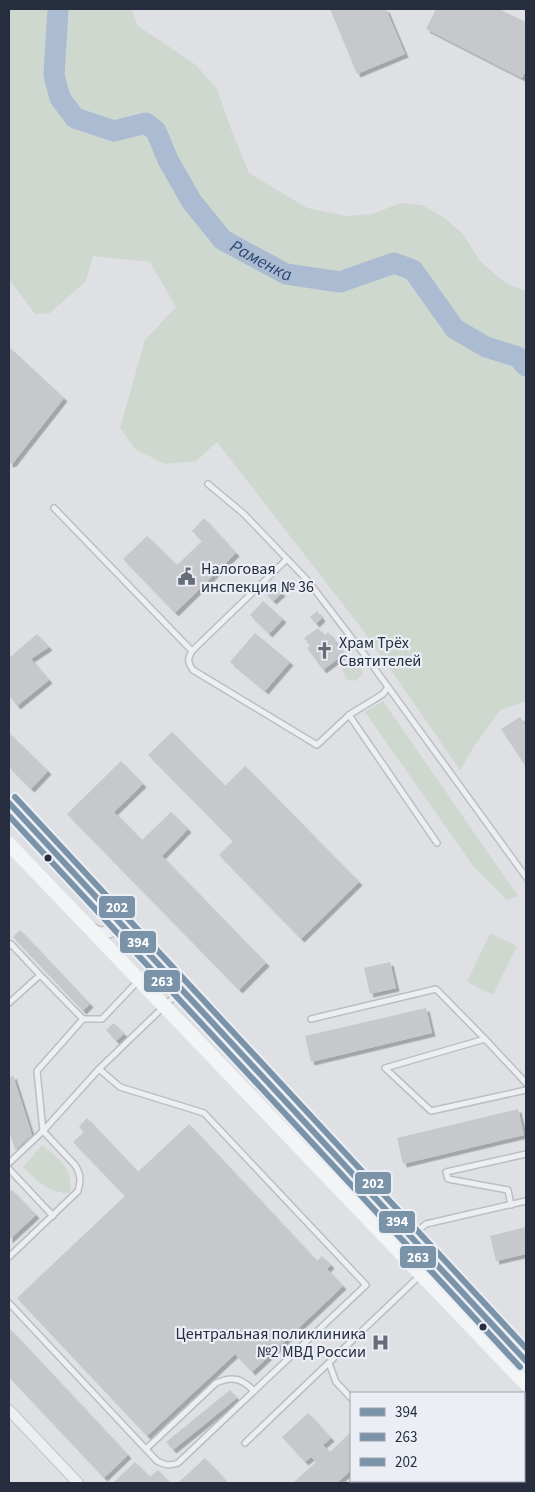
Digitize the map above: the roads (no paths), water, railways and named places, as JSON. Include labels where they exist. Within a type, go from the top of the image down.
[{"type":"main road","points":[[9,803],[526,1361]]},
{"type":"main road","points":[[9,844],[526,1384]]},
{"type":"street","points":[[92,930],[101,934],[110,931],[114,922],[110,914]]},
{"type":"street","points":[[9,1410],[78,1483]]},
{"type":"lane","points":[[208,484],[244,514],[308,581],[388,687],[526,877]]},
{"type":"lane","points":[[54,508],[192,651]]},
{"type":"lane","points":[[287,559],[192,651],[188,657],[188,664],[193,670],[317,744],[349,715],[383,694],[388,687]]},
{"type":"lane","points":[[349,715],[437,843]]},
{"type":"lane","points":[[9,946],[11,944],[83,1019],[102,1019],[140,980]]},
{"type":"lane","points":[[9,1003],[40,975]]},
{"type":"lane","points":[[311,1019],[436,989],[526,1083]]},
{"type":"lane","points":[[9,1163],[43,1131],[99,1069],[181,990]]},
{"type":"lane","points":[[9,1257],[78,1192],[80,1178],[74,1165],[43,1131],[37,1071],[83,1019]]},
{"type":"lane","points":[[485,1040],[385,1068],[431,1111],[526,1090]]},
{"type":"lane","points":[[9,1304],[157,1461],[164,1465],[171,1465],[178,1463],[366,1285],[204,1113],[120,1087],[99,1069]]},
{"type":"lane","points":[[511,1205],[508,1190],[448,1180],[446,1172],[526,1154]]},
{"type":"lane","points":[[9,1169],[53,1216]]},
{"type":"lane","points":[[411,1236],[426,1224],[526,1201]]},
{"type":"lane","points":[[245,1443],[434,1262]]},
{"type":"lane","points":[[329,1363],[336,1382],[350,1397]]},
{"type":"lane","points":[[146,1449],[216,1383],[231,1378],[238,1379],[245,1382],[254,1391]]},
{"type":"waterway","name":"Раменка","points":[[58,9],[54,75],[60,98],[75,118],[114,131],[146,123],[156,131],[168,160],[192,202],[223,240],[286,274],[340,282],[394,263],[413,270],[455,329],[486,347],[518,357],[526,366]]},
{"type":"place","name":"Налоговая инспекция № 36","points":[[187,577]]},
{"type":"place","name":"Храм Трёх Святителей","points":[[325,651]]},
{"type":"place","name":"Центральная поликлиника №2 МВД России","points":[[380,1342]]}]
